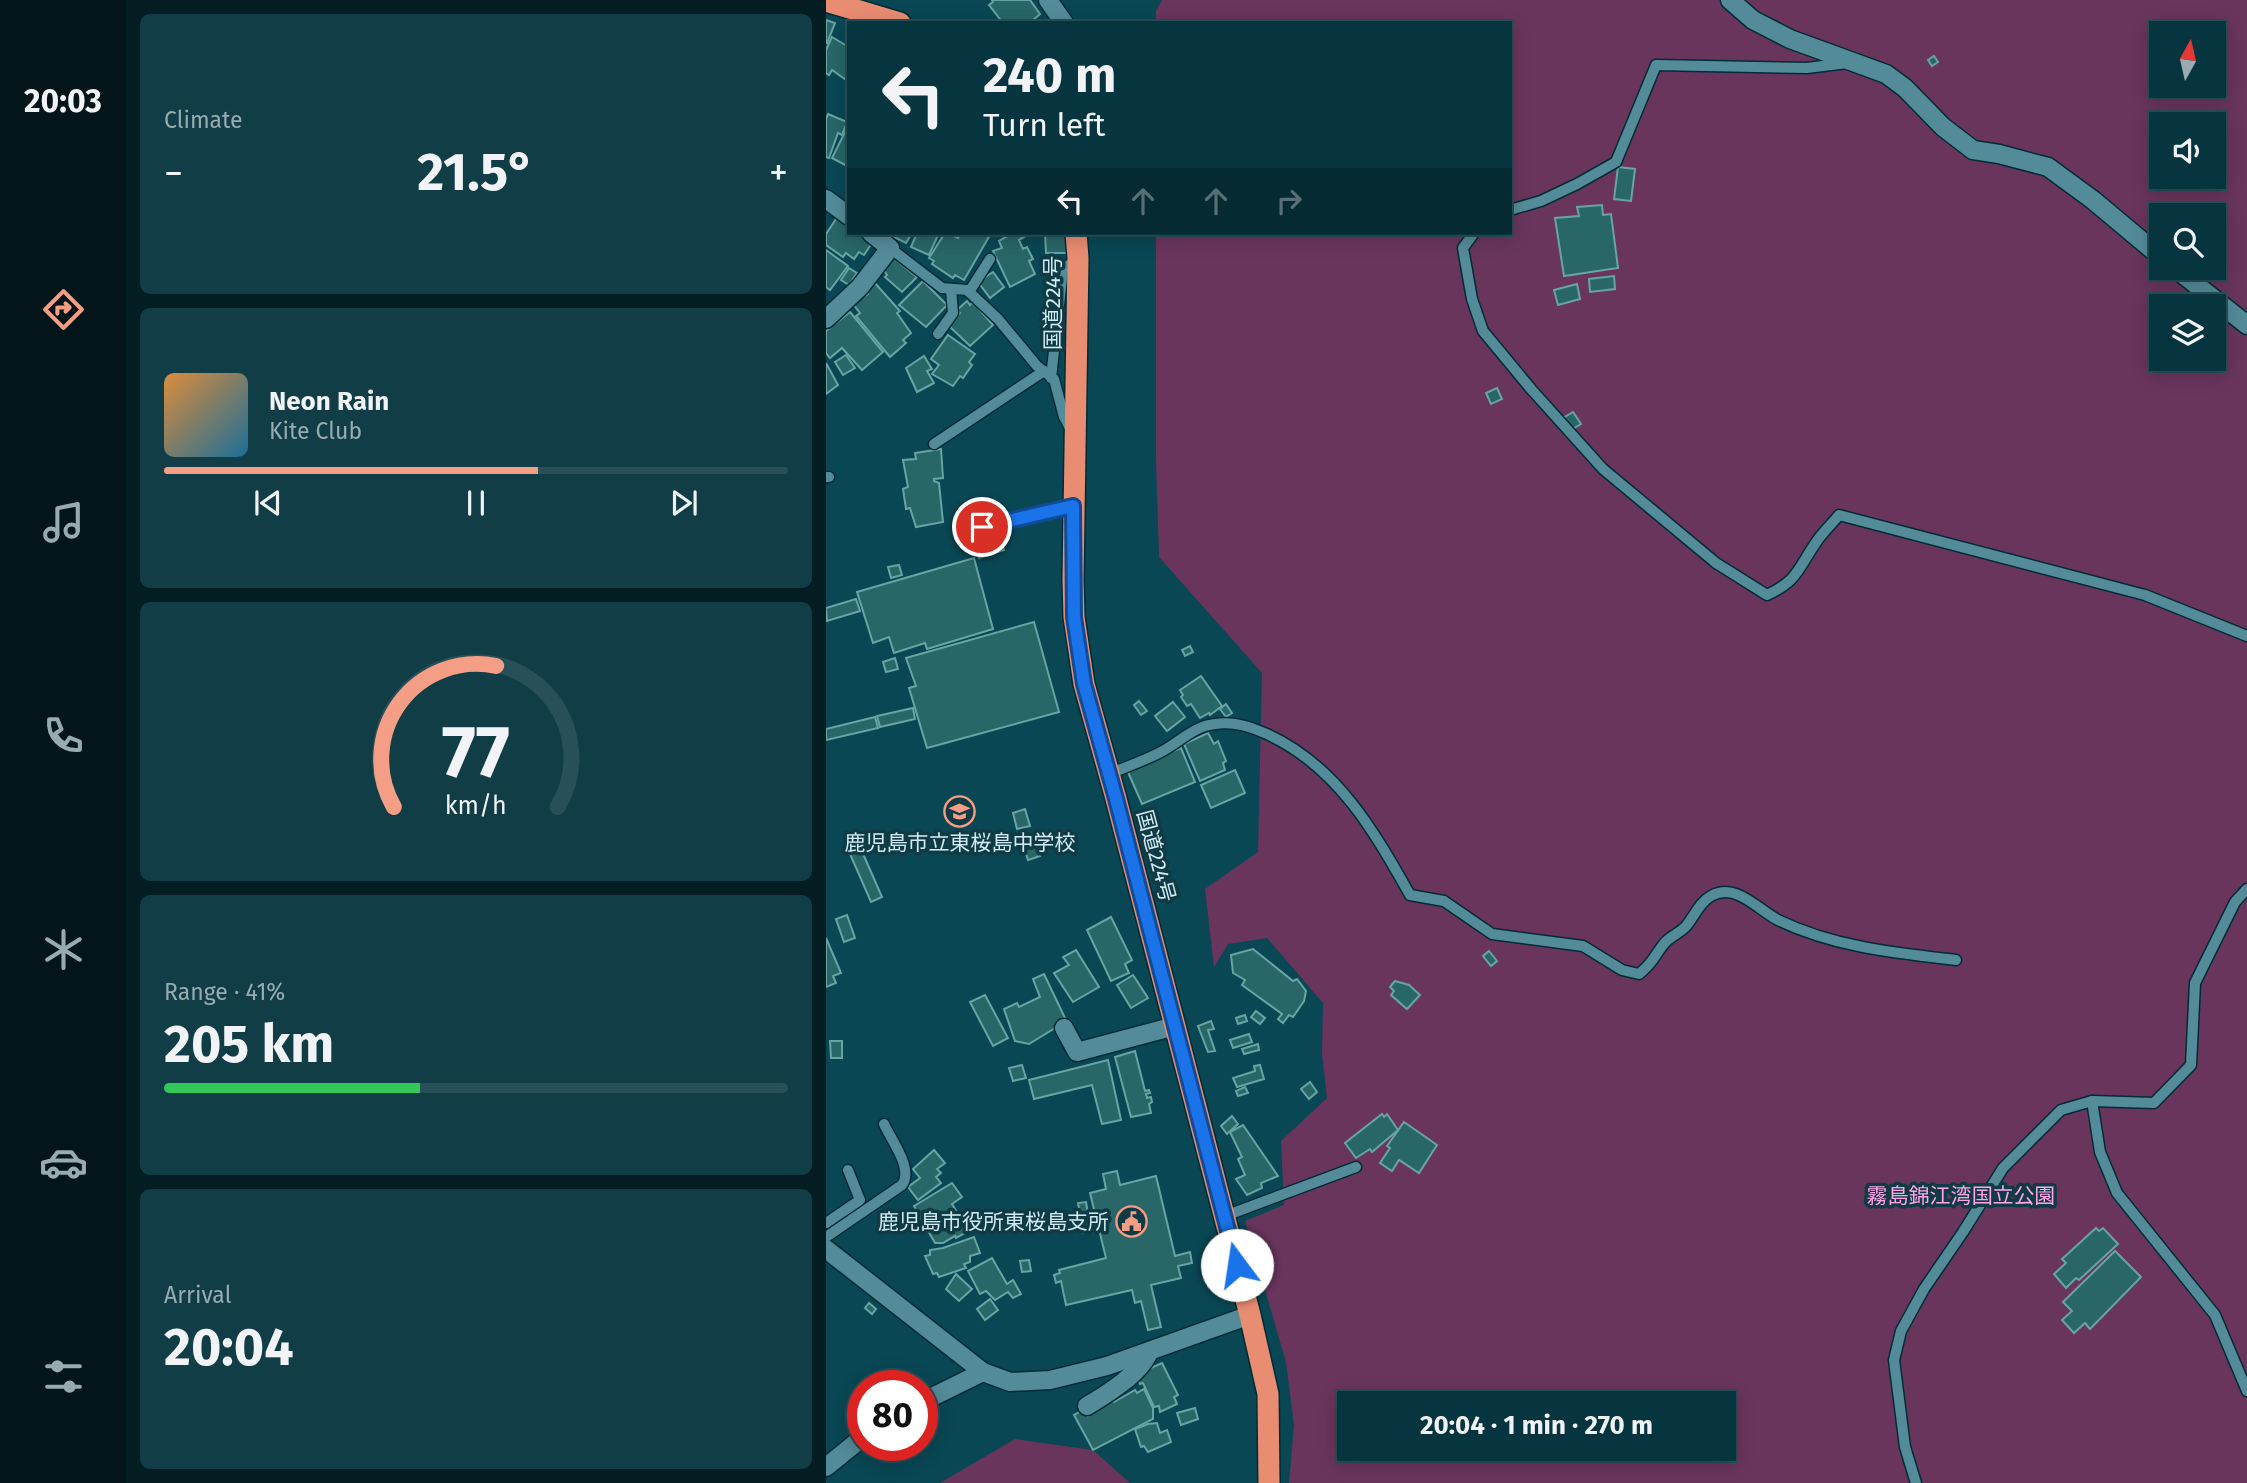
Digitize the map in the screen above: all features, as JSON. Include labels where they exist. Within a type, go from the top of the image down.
[{"type":"highway","points":[[826,1],[893,21]]},
{"type":"highway","name":"国道224号","points":[[1076,235],[1074,617],[1084,684],[1250,1315],[1268,1394],[1269,1483]]},
{"type":"street","points":[[1048,0],[1062,21]]},
{"type":"street","points":[[1730,0],[1754,20],[1790,39],[1886,74],[1905,88],[1943,127],[1973,150],[2048,167],[2149,247]]},
{"type":"street","points":[[826,200],[847,215]]},
{"type":"street","points":[[826,319],[860,287],[890,248],[874,235]]},
{"type":"street","points":[[2190,280],[2247,325]]},
{"type":"street","points":[[1065,1028],[1077,1052],[1175,1026]]},
{"type":"street","points":[[826,1249],[983,1372],[1010,1382],[1050,1380],[1107,1366],[1250,1315]]},
{"type":"street","points":[[1087,1406],[1110,1392],[1145,1361],[1149,1352]]},
{"type":"street","points":[[938,1394],[983,1372]]},
{"type":"street","points":[[826,1467],[847,1450]]},
{"type":"lane","points":[[1512,209],[1553,195],[1615,162],[1656,65],[1807,68],[1856,62]]},
{"type":"lane","points":[[1473,235],[1463,248],[1472,299],[1483,331],[1603,469],[1716,563],[1767,595],[1786,586],[1839,515],[2145,595],[2247,636]]},
{"type":"lane","points":[[890,248],[942,288],[967,290],[998,319],[1054,379],[1064,417],[1076,440]]},
{"type":"lane","points":[[934,444],[1047,374],[1063,269],[1078,258]]},
{"type":"lane","points":[[969,292],[990,259]]},
{"type":"lane","points":[[938,334],[953,313],[951,289]]},
{"type":"lane","points":[[960,532],[1073,506]]},
{"type":"lane","points":[[1109,774],[1160,752],[1190,732],[1213,724],[1240,723],[1278,739],[1311,761],[1346,793],[1376,834],[1410,895],[1444,901],[1492,934],[1583,946],[1622,970],[1639,974],[1652,964],[1663,944],[1686,927],[1698,907],[1710,897],[1729,892],[1742,896],[1776,919],[1835,941],[1879,951],[1956,960]]},
{"type":"lane","points":[[1916,1483],[1905,1447],[1894,1360],[1901,1331],[1924,1289],[2003,1168],[2061,1110],[2092,1101],[2154,1102],[2191,1065],[2194,984],[2235,902],[2247,890]]},
{"type":"lane","points":[[2092,1101],[2100,1152],[2117,1193],[2216,1315],[2247,1391]]},
{"type":"lane","points":[[826,1237],[905,1181],[905,1168],[884,1124]]},
{"type":"lane","points":[[1224,1216],[1356,1167]]},
{"type":"lane","points":[[826,1223],[860,1200],[848,1170]]},
{"type":"green space","name":"霧島錦江湾国立公園","points":[[1162,0],[2247,0],[2247,1483],[1289,1483],[1294,1425],[1286,1362],[1245,1221],[1284,1205],[1281,1141],[1327,1098],[1322,1054],[1323,1003],[1267,938],[1228,944],[1214,967],[1205,889],[1258,852],[1262,673],[1159,557],[1156,235],[1512,235],[1512,21],[1156,21],[1156,11]]},
{"type":"green space","points":[[1015,1439],[1093,1450],[1130,1483],[940,1483]]},
{"type":"building","points":[[992,0],[1030,0],[1040,14],[1033,21],[1001,21],[989,5]]},
{"type":"building","points":[[826,20],[835,23],[827,43],[826,43]]},
{"type":"building","points":[[832,37],[847,46],[847,81],[832,70],[829,75],[826,73],[826,50]]},
{"type":"building","points":[[1934,56],[1938,62],[1932,66],[1928,60]]},
{"type":"building","points":[[828,114],[847,122],[842,135],[838,133],[829,158],[826,157]]},
{"type":"building","points":[[847,128],[847,166],[832,158]]},
{"type":"building","points":[[1618,167],[1635,169],[1631,201],[1614,199]]},
{"type":"building","points":[[1602,205],[1603,215],[1611,214],[1618,268],[1564,276],[1555,218],[1579,216],[1577,207]]},
{"type":"building","points":[[838,216],[847,222],[847,235],[866,235],[874,240],[864,255],[859,252],[854,259],[846,253],[843,257],[826,245],[826,234]]},
{"type":"building","points":[[895,235],[911,235],[906,243],[894,237]]},
{"type":"building","points":[[916,235],[938,235],[929,255],[911,247]]},
{"type":"building","points":[[955,235],[958,238],[960,235],[990,235],[964,280],[955,275],[953,278],[932,264],[934,261],[929,258],[943,236]]},
{"type":"building","points":[[1010,235],[1028,235],[1019,240],[1023,249],[1027,247],[1033,259],[1029,261],[1035,274],[1010,287],[993,251],[1002,248],[999,241]]},
{"type":"building","points":[[1045,235],[1066,235],[1067,253],[1046,253]]},
{"type":"building","points":[[826,250],[848,266],[830,290],[826,287]]},
{"type":"building","points":[[894,258],[917,277],[902,292],[885,277],[887,275],[882,268]]},
{"type":"building","points":[[849,268],[857,273],[849,285],[841,280]]},
{"type":"building","points":[[993,272],[1004,287],[990,298],[978,282]]},
{"type":"building","points":[[1614,276],[1615,289],[1590,292],[1589,279]]},
{"type":"building","points":[[923,281],[947,305],[926,327],[899,305]]},
{"type":"building","points":[[874,282],[900,311],[897,313],[911,333],[903,340],[906,343],[890,357],[856,316],[860,313],[853,304],[868,294],[865,290]]},
{"type":"building","points":[[1577,284],[1580,299],[1558,305],[1554,290]]},
{"type":"building","points":[[967,301],[970,305],[973,302],[993,325],[970,346],[949,326],[960,313],[957,310]]},
{"type":"building","points":[[850,312],[883,352],[862,370],[842,348],[830,358],[826,353],[826,331]]},
{"type":"building","points":[[948,335],[975,354],[969,362],[972,365],[953,386],[932,374],[939,365],[931,359]]},
{"type":"building","points":[[846,355],[855,368],[843,375],[835,362]]},
{"type":"building","points":[[924,356],[932,369],[927,371],[934,383],[917,392],[906,368]]},
{"type":"building","points":[[826,363],[838,385],[826,394]]},
{"type":"building","points":[[1497,388],[1502,399],[1491,404],[1486,393]]},
{"type":"building","points":[[1573,412],[1581,424],[1571,430],[1563,418]]},
{"type":"building","points":[[941,449],[943,478],[934,481],[939,483],[943,522],[916,527],[910,508],[906,509],[903,489],[908,487],[903,460],[916,459],[915,453]]},
{"type":"building","points":[[999,534],[1004,550],[979,558],[974,542]]},
{"type":"building","points":[[974,558],[993,629],[927,649],[925,643],[894,653],[889,637],[873,643],[857,592]]},
{"type":"building","points":[[899,565],[902,575],[891,578],[888,567]]},
{"type":"building","points":[[856,599],[860,611],[827,621],[826,608]]},
{"type":"building","points":[[1034,622],[1059,712],[927,748],[909,688],[916,686],[906,658]]},
{"type":"building","points":[[1190,646],[1193,652],[1185,656],[1182,650]]},
{"type":"building","points":[[895,658],[898,669],[886,672],[883,662]]},
{"type":"building","points":[[1201,676],[1222,706],[1210,715],[1209,713],[1200,718],[1191,704],[1187,706],[1180,690]]},
{"type":"building","points":[[1139,701],[1147,711],[1141,715],[1134,705]]},
{"type":"building","points":[[1173,702],[1185,717],[1167,731],[1155,716]]},
{"type":"building","points":[[1226,704],[1232,713],[1226,717],[1220,709]]},
{"type":"building","points":[[913,708],[915,719],[880,727],[877,716]]},
{"type":"building","points":[[875,717],[878,728],[826,740],[826,729]]},
{"type":"building","points":[[1208,733],[1214,744],[1218,741],[1226,761],[1223,763],[1225,770],[1200,781],[1184,744]]},
{"type":"building","points":[[1181,748],[1195,782],[1142,804],[1127,770]]},
{"type":"building","points":[[1235,770],[1245,793],[1211,808],[1201,785]]},
{"type":"building","points":[[1025,809],[1030,826],[1017,829],[1013,813]]},
{"type":"building","points":[[1035,838],[1040,856],[1028,860],[1022,842]]},
{"type":"building","points":[[861,849],[882,897],[871,902],[850,854]]},
{"type":"building","points":[[847,915],[855,938],[844,942],[836,919]]},
{"type":"building","points":[[1111,917],[1132,960],[1125,964],[1129,973],[1111,981],[1087,930]]},
{"type":"building","points":[[826,938],[841,973],[833,976],[836,983],[826,987]]},
{"type":"building","points":[[1253,949],[1293,981],[1297,979],[1306,991],[1304,1001],[1293,1017],[1289,1015],[1283,1023],[1278,1019],[1282,1014],[1242,985],[1245,980],[1233,973],[1231,955]]},
{"type":"building","points":[[1076,950],[1099,987],[1073,1002],[1054,973],[1069,965],[1063,957]]},
{"type":"building","points":[[1489,951],[1497,961],[1491,966],[1483,956]]},
{"type":"building","points":[[1044,974],[1065,1018],[1058,1022],[1060,1025],[1029,1044],[1015,1041],[1004,1009],[1017,1003],[1019,1007],[1040,997],[1033,979]]},
{"type":"building","points":[[1133,975],[1148,998],[1131,1008],[1117,985]]},
{"type":"building","points":[[1395,981],[1409,985],[1420,995],[1407,1009],[1391,995],[1394,991],[1390,987]]},
{"type":"building","points":[[985,995],[1008,1038],[993,1046],[970,1002]]},
{"type":"building","points":[[1256,1011],[1265,1018],[1260,1024],[1251,1017]]},
{"type":"building","points":[[1245,1015],[1247,1021],[1238,1024],[1236,1018]]},
{"type":"building","points":[[1211,1021],[1214,1029],[1208,1030],[1215,1051],[1208,1052],[1198,1026]]},
{"type":"building","points":[[1249,1034],[1252,1042],[1233,1048],[1230,1040]]},
{"type":"building","points":[[830,1041],[842,1041],[842,1058],[831,1058]]},
{"type":"building","points":[[1258,1044],[1259,1050],[1244,1054],[1242,1049]]},
{"type":"building","points":[[1135,1051],[1145,1091],[1149,1090],[1150,1093],[1146,1094],[1147,1098],[1151,1097],[1152,1102],[1149,1104],[1151,1113],[1131,1117],[1115,1057]]},
{"type":"building","points":[[1108,1060],[1121,1120],[1102,1124],[1092,1085],[1034,1099],[1029,1080]]},
{"type":"building","points":[[1022,1065],[1026,1078],[1013,1081],[1009,1068]]},
{"type":"building","points":[[1260,1065],[1264,1079],[1237,1087],[1233,1078],[1255,1071],[1254,1066]]},
{"type":"building","points":[[1310,1082],[1317,1092],[1309,1099],[1301,1089]]},
{"type":"building","points":[[1245,1087],[1248,1093],[1238,1096],[1236,1091]]},
{"type":"building","points":[[1382,1114],[1384,1117],[1387,1114],[1398,1130],[1372,1152],[1370,1149],[1356,1158],[1345,1143]]},
{"type":"building","points":[[1232,1116],[1238,1124],[1227,1134],[1221,1126]]},
{"type":"building","points":[[1404,1122],[1437,1145],[1419,1173],[1399,1160],[1392,1171],[1380,1163],[1390,1148],[1387,1146]]},
{"type":"building","points":[[1243,1125],[1278,1176],[1261,1183],[1262,1188],[1247,1195],[1236,1179],[1245,1175],[1238,1159],[1242,1157],[1230,1132]]},
{"type":"building","points":[[934,1150],[945,1163],[937,1169],[941,1173],[936,1177],[941,1183],[918,1200],[908,1187],[920,1178],[913,1169]]},
{"type":"building","name":"鹿児島市役所東桜島支所","points":[[1117,1171],[1120,1185],[1156,1176],[1175,1256],[1190,1252],[1192,1263],[1178,1266],[1181,1278],[1151,1285],[1161,1327],[1148,1330],[1141,1301],[1135,1303],[1132,1290],[1066,1305],[1061,1281],[1056,1283],[1054,1275],[1060,1273],[1059,1270],[1106,1258],[1090,1193],[1106,1189],[1103,1174]]},
{"type":"building","points":[[952,1183],[962,1197],[952,1204],[969,1231],[943,1243],[935,1243],[914,1206]]},
{"type":"building","points":[[1086,1202],[1091,1232],[1083,1233],[1078,1203]]},
{"type":"building","points":[[2096,1228],[2099,1231],[2103,1228],[2118,1244],[2079,1280],[2076,1278],[2066,1288],[2054,1274],[2066,1263],[2062,1259]]},
{"type":"building","points":[[974,1237],[980,1253],[970,1256],[970,1262],[964,1264],[966,1268],[939,1277],[937,1273],[933,1274],[925,1256],[930,1255],[930,1250]]},
{"type":"building","points":[[2115,1251],[2141,1277],[2090,1329],[2085,1323],[2074,1333],[2062,1320],[2072,1311],[2063,1302]]},
{"type":"building","points":[[992,1258],[1007,1284],[1013,1280],[1021,1294],[1013,1298],[1008,1292],[995,1300],[986,1291],[980,1294],[968,1271]]},
{"type":"building","points":[[1029,1260],[1031,1271],[1022,1272],[1020,1261]]},
{"type":"building","points":[[956,1274],[972,1289],[959,1301],[946,1289]]},
{"type":"building","points":[[990,1299],[998,1310],[985,1320],[977,1309]]},
{"type":"building","points":[[869,1303],[876,1309],[872,1314],[865,1308]]},
{"type":"building","points":[[1162,1363],[1178,1395],[1174,1397],[1177,1404],[1160,1412],[1159,1406],[1154,1407],[1143,1383],[1140,1384],[1137,1374]]},
{"type":"building","points":[[1144,1389],[1153,1408],[1153,1419],[1093,1450],[1074,1415],[1083,1410],[1088,1416],[1102,1401],[1112,1399],[1114,1402],[1135,1390],[1137,1393]]},
{"type":"building","points":[[1195,1408],[1198,1419],[1181,1425],[1177,1413]]},
{"type":"building","points":[[1157,1423],[1160,1433],[1167,1430],[1171,1442],[1148,1452],[1144,1446],[1141,1447],[1135,1429]]},
{"type":"place","name":"鹿児島市立東桜島中学校","points":[[960,811]]},
{"type":"place","name":"鹿児島市役所東桜島支所","points":[[1132,1222]]},
{"type":"route","points":[[982,527],[1073,506],[1074,617],[1084,684],[1237,1265]]}]
